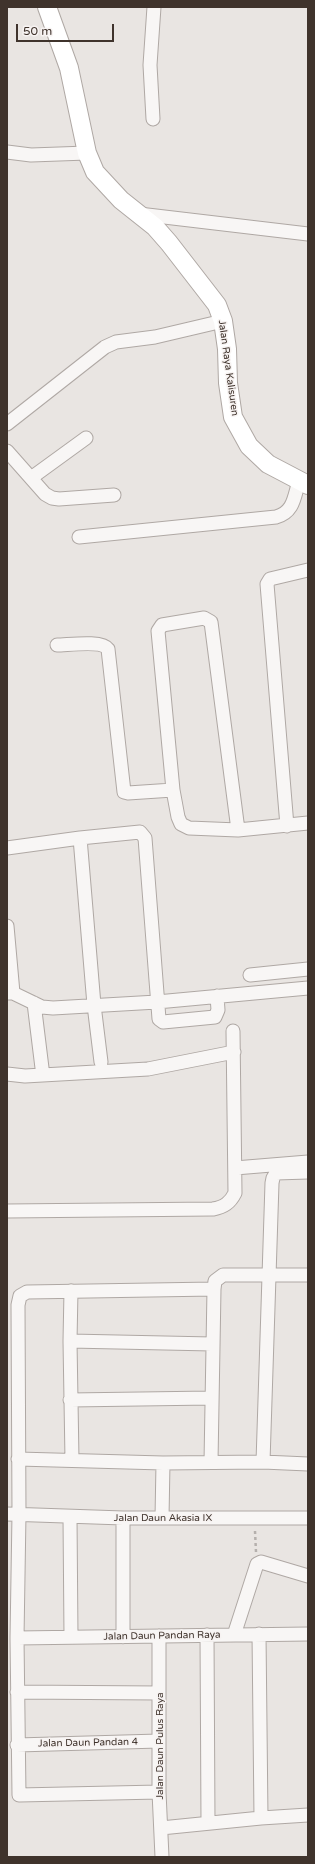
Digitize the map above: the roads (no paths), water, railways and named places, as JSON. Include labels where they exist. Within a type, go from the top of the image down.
[{"type":"main road","name":"Jalan Raya Kalisuren","points":[[47,7],[69,68],[87,153],[95,172],[106,186],[155,227],[217,305],[223,321],[233,417],[249,446],[268,464],[304,483]]},
{"type":"street","points":[[153,119],[150,65],[154,7]]},
{"type":"street","points":[[7,152],[31,155],[87,153]]},
{"type":"street","points":[[139,214],[308,234]]},
{"type":"street","points":[[7,424],[105,347],[116,342],[154,337],[223,321]]},
{"type":"street","points":[[30,478],[86,438]]},
{"type":"street","points":[[7,451],[44,494],[52,498],[59,499],[114,495]]},
{"type":"street","points":[[79,536],[276,517],[285,514],[290,510],[304,483]]},
{"type":"street","points":[[287,826],[267,584],[270,579],[308,570]]},
{"type":"street","points":[[238,830],[211,622],[204,618],[162,625],[158,631],[173,790],[178,817],[181,824],[189,828],[238,830],[308,823]]},
{"type":"street","points":[[57,645],[96,644],[104,645],[108,649],[124,792],[128,794],[173,790]]},
{"type":"street","points":[[7,848],[80,838],[140,832],[145,838],[159,1019],[161,1021],[211,1017],[218,1014],[217,996]]},
{"type":"street","points":[[80,838],[94,1005],[101,1062]]},
{"type":"street","points":[[7,926],[10,993],[42,1007],[53,1008],[157,1002],[308,988]]},
{"type":"street","points":[[250,975],[308,969]]},
{"type":"street","points":[[34,1003],[42,1068]]},
{"type":"street","points":[[7,1211],[213,1210],[223,1207],[231,1201],[235,1193],[233,1031]]},
{"type":"street","points":[[7,1074],[24,1076],[148,1069],[234,1052]]},
{"type":"street","points":[[235,1168],[308,1162]]},
{"type":"street","points":[[263,1462],[268,1274],[273,1178],[276,1174],[308,1172]]},
{"type":"street","points":[[211,1462],[212,1344],[215,1281],[223,1275],[308,1274]]},
{"type":"street","points":[[159,1792],[14,1795],[17,1745],[17,1638],[14,1514],[18,1459],[13,1320],[20,1296],[27,1292],[214,1289]]},
{"type":"street","points":[[71,1291],[70,1400],[72,1460]]},
{"type":"street","points":[[70,1341],[212,1344]]},
{"type":"street","points":[[70,1400],[212,1398]]},
{"type":"street","points":[[18,1459],[163,1463],[263,1462],[308,1464]]},
{"type":"street","points":[[162,1518],[163,1463]]},
{"type":"street","name":"Jalan Daun Akasia IX","points":[[14,1514],[123,1518],[308,1518]]},
{"type":"street","points":[[70,1517],[71,1637]]},
{"type":"street","points":[[123,1518],[123,1637]]},
{"type":"street","points":[[234,1635],[257,1564],[261,1562],[308,1576]]},
{"type":"street","points":[[259,1634],[261,1818]]},
{"type":"street","name":"Jalan Daun Pandan Raya","points":[[17,1638],[308,1634]]},
{"type":"street","points":[[207,1635],[208,1823]]},
{"type":"street","name":"Jalan Daun Pulus Raya","points":[[159,1636],[159,1792],[162,1857]]},
{"type":"street","points":[[17,1692],[159,1693]]},
{"type":"street","name":"Jalan Daun Pandan 4","points":[[17,1745],[159,1742]]},
{"type":"street","points":[[161,1828],[308,1815]]}]
